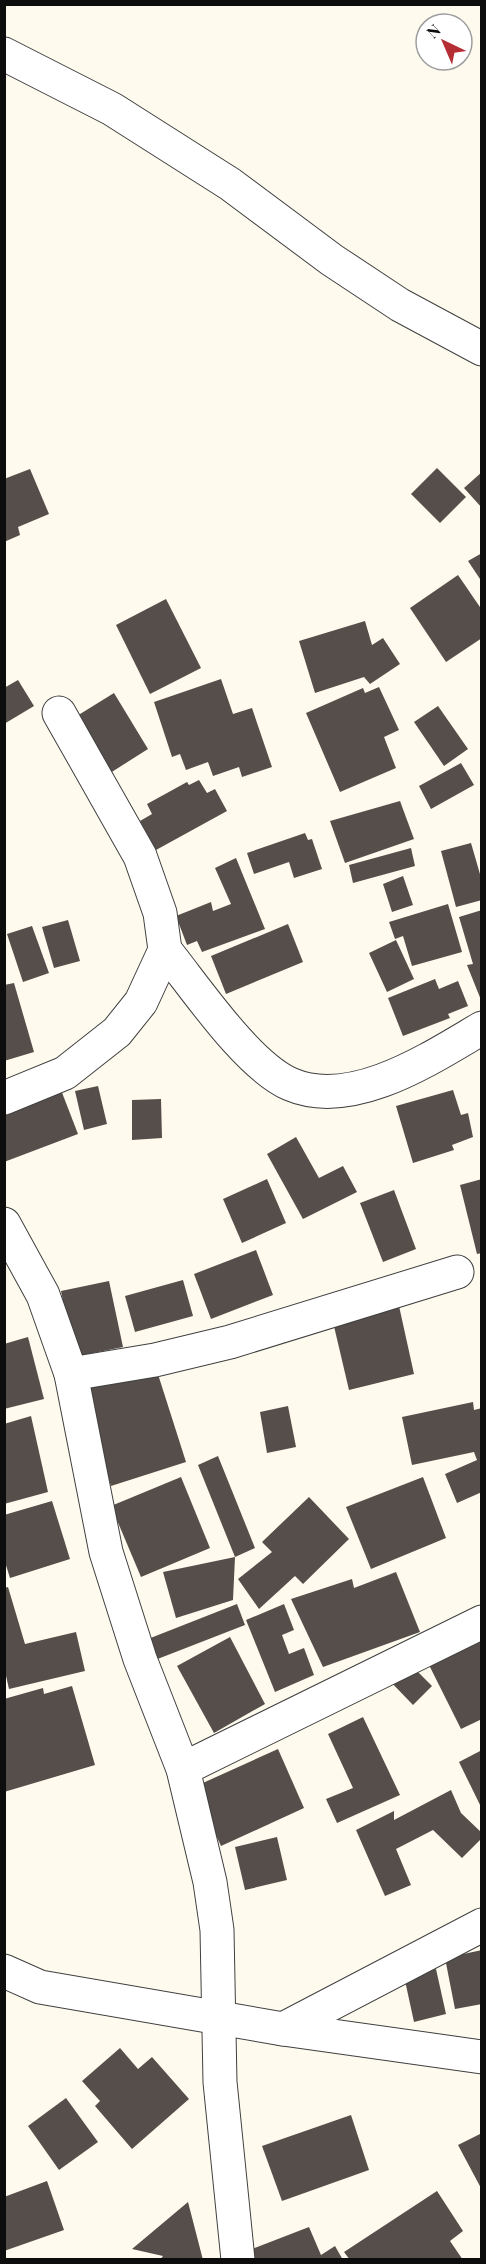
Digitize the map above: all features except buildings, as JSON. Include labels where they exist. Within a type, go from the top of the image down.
[{"type":"street","points":[[4,54],[111,109],[230,184],[332,260],[400,305],[482,349]]},
{"type":"street","points":[[59,712],[140,856],[160,913],[165,950],[256,1060],[290,1084],[324,1091],[376,1084],[428,1060],[482,1028]]},
{"type":"street","points":[[4,1098],[65,1073],[117,1032],[141,1002],[165,950]]},
{"type":"street","points":[[4,1224],[43,1295],[71,1374],[106,1552],[140,1659],[183,1769],[210,1882],[218,1930],[220,2082],[238,2259]]},
{"type":"street","points":[[71,1374],[154,1360],[230,1342],[457,1272]]},
{"type":"street","points":[[183,1769],[482,1622]]},
{"type":"street","points":[[283,2029],[482,1925]]},
{"type":"street","points":[[4,1971],[40,1987],[218,2019],[482,2057]]}]
